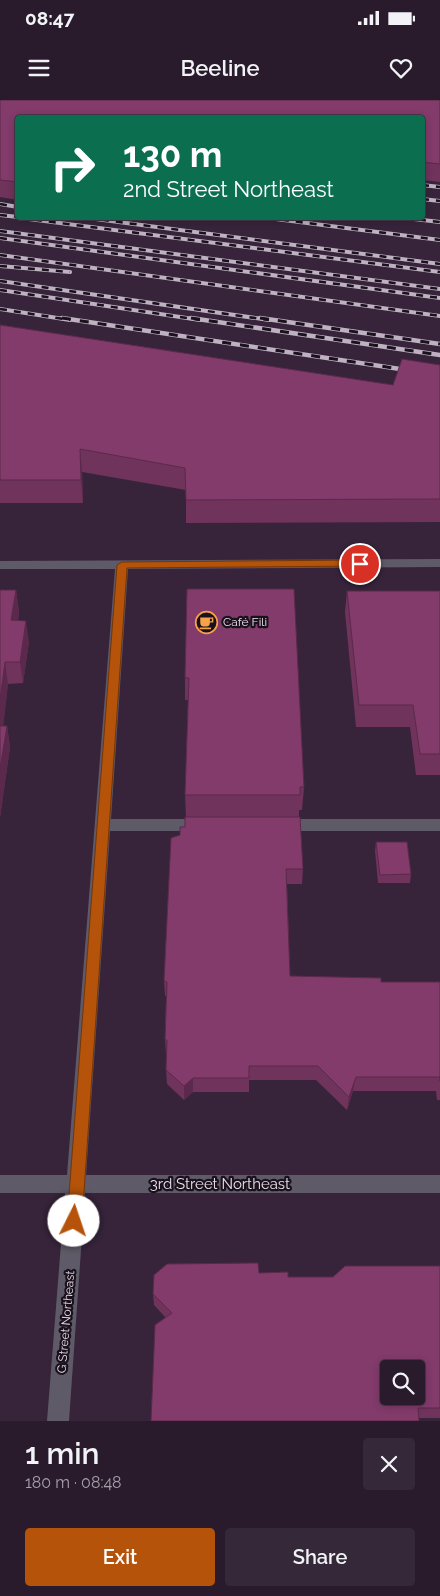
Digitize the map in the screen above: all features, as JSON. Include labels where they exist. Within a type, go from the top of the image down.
[{"type":"street","points":[[0,565],[440,563]]},
{"type":"street","name":"G Street Northeast","points":[[58,1421],[122,565]]},
{"type":"street","points":[[104,825],[223,825]]},
{"type":"street","points":[[262,825],[440,825]]},
{"type":"street","name":"3rd Street Northeast","points":[[0,1184],[440,1184]]},
{"type":"building","points":[[0,100],[440,100],[440,164],[425,162],[425,115],[15,115],[15,182],[0,180]]},
{"type":"building","points":[[0,325],[393,385],[402,359],[440,365],[440,499],[186,500],[185,468],[80,449],[81,480],[0,480]]},
{"type":"building","points":[[187,589],[294,589],[304,787],[300,787],[300,795],[185,795],[189,678],[185,678]]},
{"type":"building","points":[[0,590],[16,590],[11,620],[26,621],[20,662],[5,662],[0,700]]},
{"type":"building","points":[[347,591],[440,591],[440,754],[420,754],[413,705],[359,705]]},
{"type":"building","points":[[0,726],[7,726],[0,769]]},
{"type":"building","points":[[185,817],[300,817],[303,869],[286,869],[290,976],[381,978],[381,982],[440,982],[440,1077],[356,1077],[349,1097],[318,1066],[249,1066],[249,1078],[193,1078],[184,1086],[166,1070],[167,982],[164,981],[171,838],[180,835],[180,827],[185,827]]},
{"type":"building","points":[[376,842],[407,842],[411,874],[380,875]]},
{"type":"building","points":[[258,1263],[259,1273],[288,1272],[288,1277],[333,1277],[345,1266],[440,1266],[440,1408],[418,1408],[419,1421],[151,1421],[155,1325],[172,1313],[153,1294],[154,1275],[167,1264]]},
{"type":"railway","points":[[425,185],[440,187]]},
{"type":"railway","points":[[425,199],[440,201]]},
{"type":"railway","points":[[0,204],[15,206]]},
{"type":"railway","points":[[0,215],[15,217]]},
{"type":"railway","points":[[37,220],[440,272]]},
{"type":"railway","points":[[103,220],[440,264]]},
{"type":"railway","points":[[284,220],[440,240]]},
{"type":"railway","points":[[422,220],[440,222]]},
{"type":"railway","points":[[0,231],[440,289]]},
{"type":"railway","points":[[0,238],[440,298]]},
{"type":"railway","points":[[0,255],[440,316]]},
{"type":"railway","points":[[0,266],[70,272]]},
{"type":"railway","points":[[0,281],[269,320]]},
{"type":"railway","points":[[0,290],[200,320]]},
{"type":"railway","points":[[0,309],[70,320]]},
{"type":"railway","points":[[62,318],[440,375]]},
{"type":"railway","points":[[191,318],[440,355]]},
{"type":"railway","points":[[260,318],[440,344]]},
{"type":"place","name":"Café Fili","points":[[207,622]]},
{"type":"route","points":[[74,1221],[122,565],[360,564]]}]
